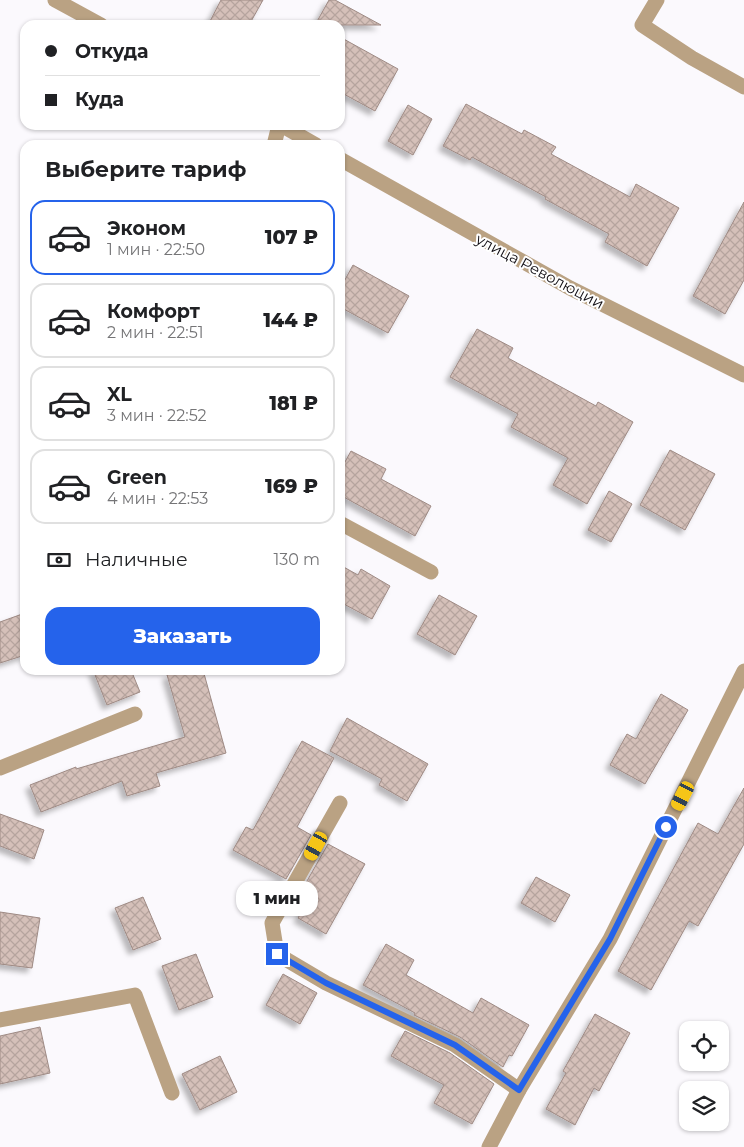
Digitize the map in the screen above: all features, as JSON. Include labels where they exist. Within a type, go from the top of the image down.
[{"type":"street","points":[[55,0],[92,20]]},
{"type":"street","points":[[657,0],[642,25],[692,58],[744,88]]},
{"type":"street","points":[[289,130],[307,140]]},
{"type":"street","name":"улица Революции","points":[[345,162],[570,288],[744,375]]},
{"type":"street","points":[[345,526],[431,572]]},
{"type":"street","points":[[489,1147],[519,1090],[610,939],[744,671]]},
{"type":"street","points":[[0,768],[135,714]]},
{"type":"street","points":[[340,803],[272,922],[277,954],[326,983],[455,1045],[519,1090]]},
{"type":"street","points":[[0,1020],[135,995],[172,1093]]},
{"type":"building","points":[[221,0],[263,0],[252,20],[211,20]]},
{"type":"building","points":[[329,0],[335,0],[381,25],[345,25],[345,20],[318,20]]},
{"type":"building","points":[[345,40],[398,69],[375,111],[345,95]]},
{"type":"building","points":[[466,104],[522,134],[524,130],[556,147],[551,154],[630,197],[636,184],[679,208],[647,266],[605,242],[609,234],[472,157],[470,160],[443,146]]},
{"type":"building","points":[[408,105],[432,119],[413,155],[388,141]]},
{"type":"building","points":[[744,202],[744,280],[725,314],[693,296]]},
{"type":"building","points":[[353,265],[409,296],[388,333],[345,310],[345,280]]},
{"type":"building","points":[[477,329],[513,348],[508,358],[596,406],[598,402],[633,422],[587,504],[553,485],[568,458],[511,427],[518,414],[450,377]]},
{"type":"building","points":[[670,450],[715,474],[685,530],[640,505]]},
{"type":"building","points":[[351,451],[386,469],[381,479],[431,506],[415,536],[345,498],[345,462]]},
{"type":"building","points":[[609,491],[632,504],[611,542],[588,530]]},
{"type":"building","points":[[345,568],[358,575],[361,569],[390,586],[372,619],[345,605]]},
{"type":"building","points":[[439,595],[477,616],[455,655],[417,634]]},
{"type":"building","points":[[20,615],[20,657],[0,663],[0,622]]},
{"type":"building","points":[[95,675],[133,675],[140,692],[107,705]]},
{"type":"building","points":[[167,675],[204,675],[226,753],[156,773],[160,786],[127,796],[122,781],[41,812],[30,785],[76,767],[76,769],[185,737]]},
{"type":"building","points":[[661,694],[688,710],[645,784],[610,765],[627,734],[636,739]]},
{"type":"building","points":[[347,718],[428,764],[407,801],[379,785],[382,779],[330,751]]},
{"type":"building","points":[[302,741],[334,758],[297,827],[311,835],[286,879],[233,850],[246,827],[253,830]]},
{"type":"building","points":[[744,788],[744,844],[698,926],[689,921],[651,990],[618,971],[698,823],[718,834]]},
{"type":"building","points":[[0,814],[44,830],[34,859],[0,846]]},
{"type":"building","points":[[328,844],[365,864],[326,934],[298,918],[312,893],[303,888]]},
{"type":"building","points":[[536,877],[570,895],[555,922],[521,903]]},
{"type":"building","points":[[143,897],[161,939],[133,950],[115,908]]},
{"type":"building","points":[[0,912],[40,918],[32,968],[0,964]]},
{"type":"building","points":[[386,944],[414,960],[406,975],[473,1013],[481,998],[529,1025],[512,1056],[509,1055],[503,1067],[460,1037],[414,1015],[415,1013],[363,985]]},
{"type":"building","points":[[196,954],[213,997],[179,1010],[162,966]]},
{"type":"building","points":[[283,974],[317,993],[300,1024],[266,1005]]},
{"type":"building","points":[[595,1014],[630,1033],[599,1091],[594,1088],[575,1125],[546,1109],[566,1073],[563,1071]]},
{"type":"building","points":[[40,1027],[50,1073],[0,1084],[0,1036]]},
{"type":"building","points":[[405,1031],[450,1053],[494,1084],[472,1124],[434,1103],[444,1085],[391,1056]]},
{"type":"building","points":[[220,1056],[237,1092],[200,1110],[182,1074]]},
{"type":"route","points":[[277,954],[326,983],[455,1045],[519,1090],[610,939],[666,827]]}]
